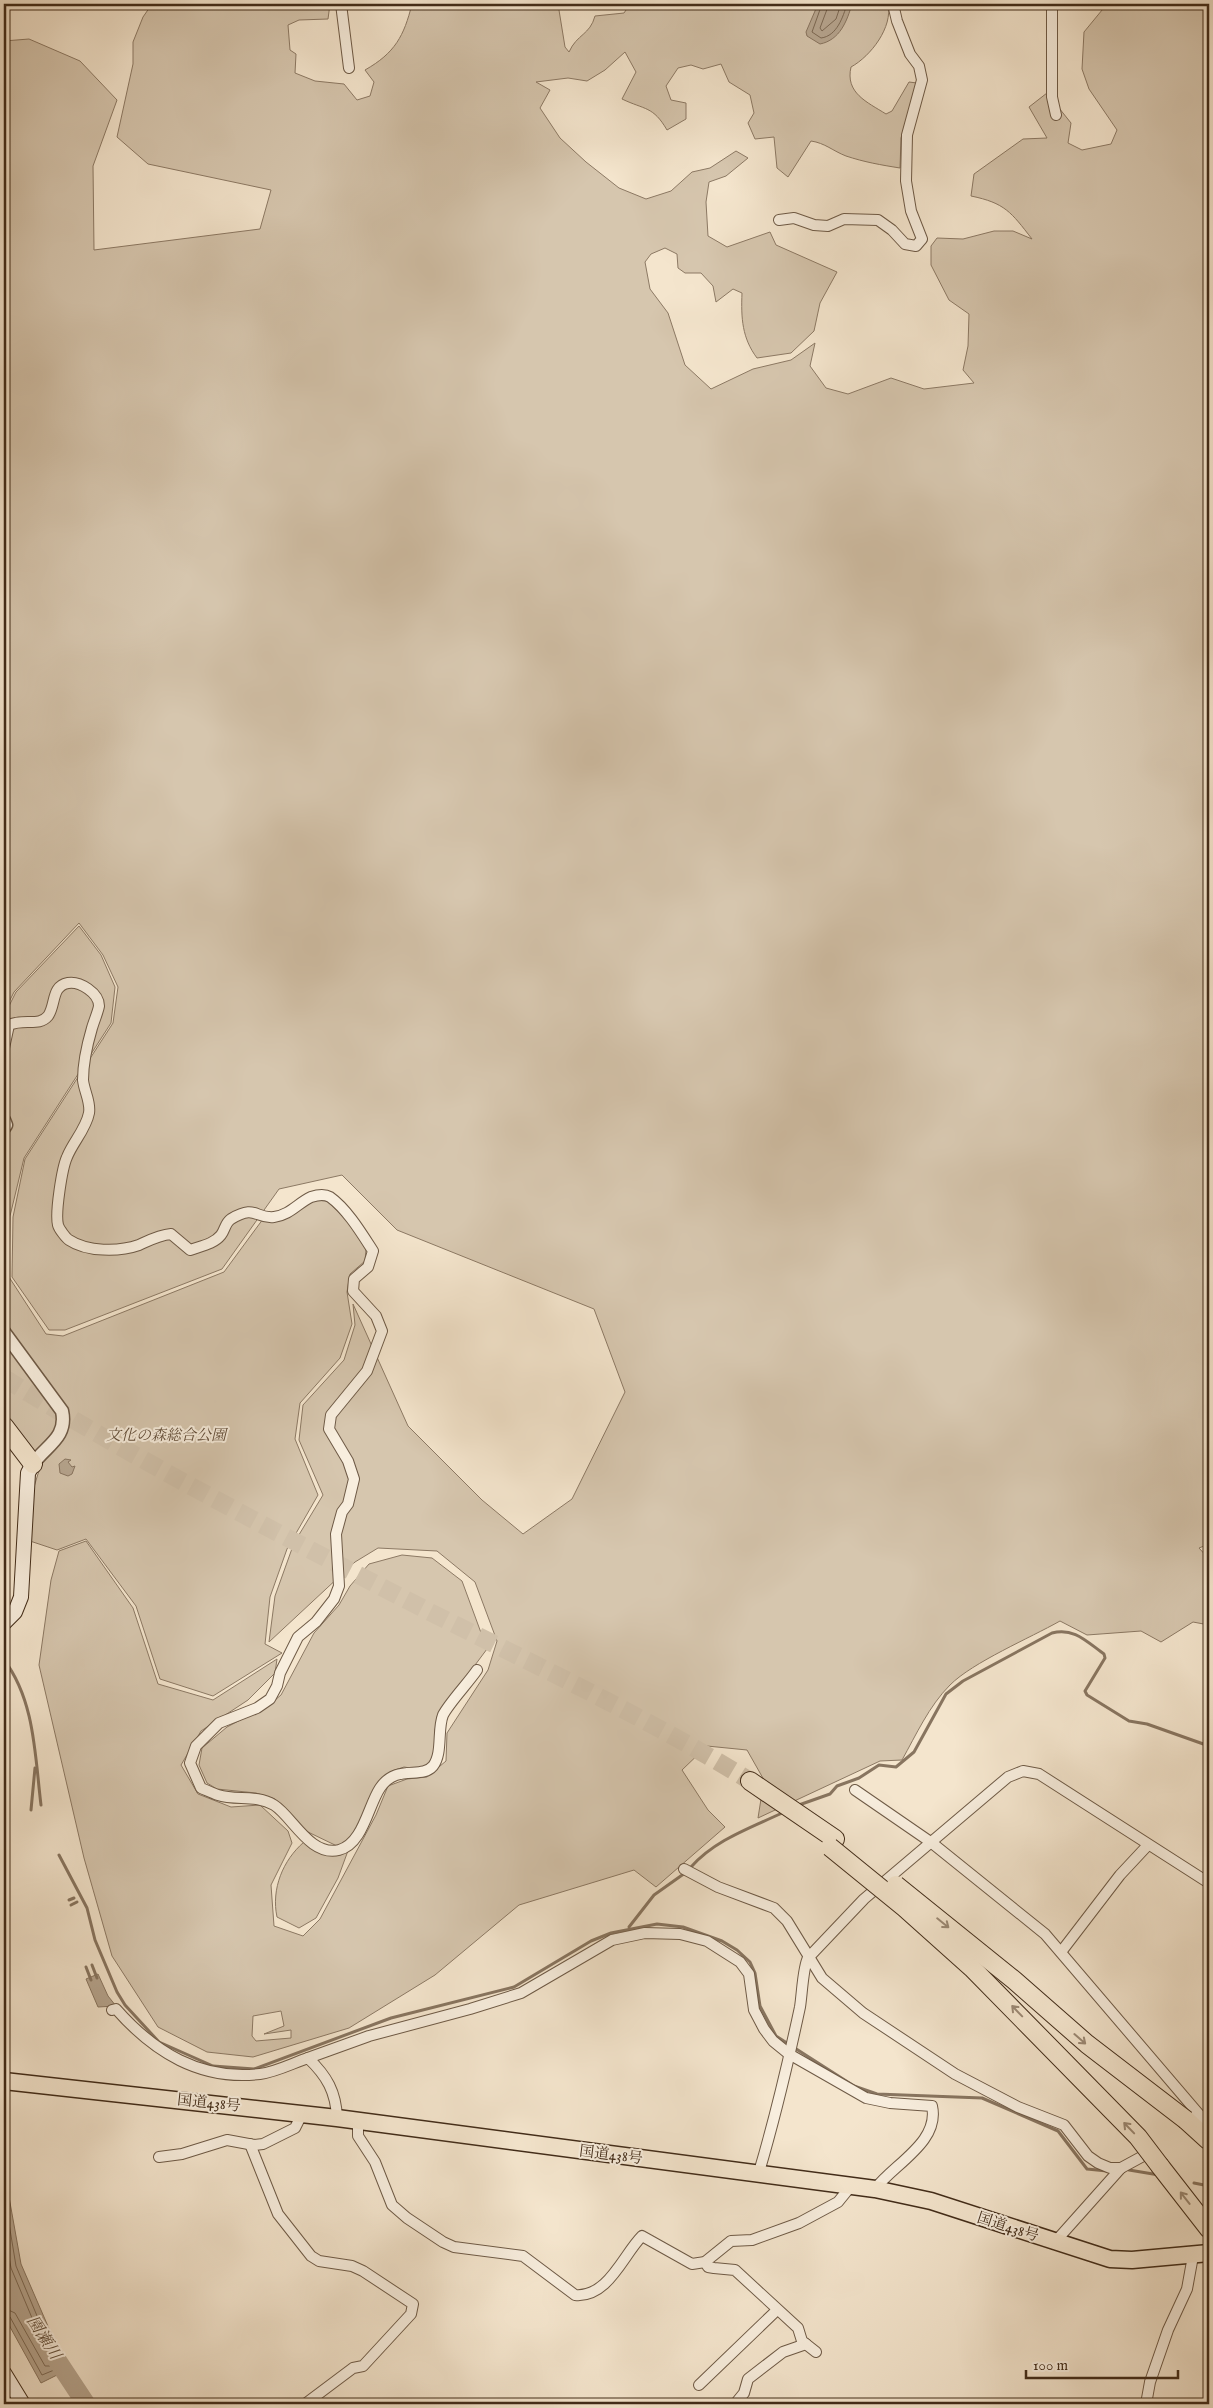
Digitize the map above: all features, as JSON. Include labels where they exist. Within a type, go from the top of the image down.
[{"type":"highway","points":[[4,1426],[30,1469]]},
{"type":"highway","points":[[4,1445],[30,1469]]},
{"type":"highway","points":[[748,1785],[833,1843],[1014,1980],[1087,2044],[1209,2136]]},
{"type":"highway","points":[[833,1843],[972,1968],[1131,2130],[1209,2229]]},
{"type":"highway","name":"国道438号","points":[[4,2081],[337,2118],[759,2172],[875,2189],[931,2201],[1110,2259],[1132,2260],[1193,2256],[1209,2253]]},
{"type":"main road","points":[[4,1623],[15,1612],[21,1597],[30,1469]]},
{"type":"main road","points":[[4,2373],[23,2404]]},
{"type":"street","points":[[341,4],[349,68]]},
{"type":"street","points":[[780,220],[794,218],[814,225],[828,226],[844,219],[878,220],[892,230],[905,244],[916,246],[922,239],[911,211],[906,181],[907,135],[922,80],[919,66],[910,54],[897,22],[893,4]]},
{"type":"street","points":[[1052,4],[1052,97],[1056,115]]},
{"type":"street","points":[[4,1048],[9,1025],[18,1021],[39,1022],[44,1020],[49,1015],[58,989],[66,984],[74,983],[89,990],[97,997],[99,1006],[86,1052],[83,1081],[90,1110],[87,1121],[67,1157],[61,1179],[58,1224],[68,1240],[88,1248],[112,1249],[137,1246],[171,1234],[190,1250],[210,1244],[222,1235],[228,1220],[242,1213],[249,1211],[272,1217],[286,1214],[311,1198],[324,1195],[344,1211],[373,1251],[368,1266],[354,1279],[353,1291],[376,1316],[382,1331],[367,1371],[331,1415],[329,1429],[348,1461],[354,1479],[348,1504],[342,1512],[336,1534],[339,1586],[334,1599],[316,1622],[298,1637],[280,1673],[277,1686],[270,1699],[257,1708],[219,1723],[196,1746],[190,1763],[201,1788],[219,1796],[261,1799],[275,1805],[304,1838],[327,1849],[339,1850],[354,1841],[380,1787],[398,1773],[424,1772],[431,1768],[437,1760],[439,1732],[444,1714],[477,1670]]},
{"type":"street","points":[[4,1120],[6,1125],[4,1128]]},
{"type":"street","points":[[4,1332],[62,1411],[64,1419],[51,1448],[37,1458],[30,1469]]},
{"type":"street","points":[[759,2172],[774,2120],[793,2036],[804,1983],[805,1962],[864,1899],[1008,1777],[1023,1771],[1039,1774],[1209,1883]]},
{"type":"street","points":[[855,1790],[932,1843],[1038,1928],[1061,1952],[1209,2136]]},
{"type":"street","points":[[1061,1952],[1120,1876],[1148,1845]]},
{"type":"street","points":[[684,1869],[718,1887],[774,1908],[787,1920],[808,1958],[822,1978],[840,1995],[902,2041],[955,2074],[1010,2103],[1064,2125],[1088,2156],[1110,2168],[1121,2168]]},
{"type":"street","points":[[112,2010],[116,2009],[134,2030],[159,2049],[184,2064],[227,2074],[262,2074],[369,2036],[470,2009],[521,1993],[612,1940],[645,1933],[680,1934],[707,1942],[740,1962],[749,1974],[754,2010],[764,2029],[773,2041],[789,2054],[866,2098],[890,2103],[932,2106],[934,2115],[924,2141],[875,2189]]},
{"type":"street","points":[[308,2058],[329,2080],[336,2104],[337,2118]]},
{"type":"street","points":[[159,2158],[182,2154],[228,2140],[263,2144],[295,2128],[302,2114]]},
{"type":"street","points":[[358,2122],[358,2136],[375,2162],[392,2205],[407,2218],[443,2242],[466,2250],[523,2256],[566,2289],[575,2295],[581,2296],[596,2290],[606,2282],[633,2245],[642,2236],[692,2264],[705,2262],[731,2241],[752,2240],[799,2224],[838,2202],[851,2186]]},
{"type":"street","points":[[250,2144],[278,2214],[311,2256],[319,2261],[352,2266],[363,2271],[413,2304],[411,2314],[363,2366],[353,2368],[305,2404]]},
{"type":"street","points":[[1055,2242],[1121,2168],[1141,2158]]},
{"type":"street","points":[[1146,2404],[1150,2382],[1168,2330],[1187,2289],[1193,2256]]},
{"type":"street","points":[[705,2262],[708,2266],[714,2268],[735,2270],[776,2310],[798,2328],[802,2341],[816,2352]]},
{"type":"street","points":[[699,2385],[776,2310]]},
{"type":"street","points":[[735,2404],[744,2393],[748,2379],[783,2352],[806,2344]]},
{"type":"green space","points":[[152,4],[330,4],[328,19],[299,20],[288,25],[290,50],[296,54],[295,73],[315,81],[344,84],[357,100],[370,96],[374,82],[365,70],[384,57],[397,43],[406,25],[412,4],[558,4],[565,47],[569,52],[576,41],[590,27],[595,16],[624,13],[630,4],[888,4],[889,13],[884,31],[866,56],[851,67],[850,76],[851,84],[859,96],[886,114],[892,111],[909,82],[917,83],[901,138],[900,168],[853,158],[821,143],[811,141],[788,177],[777,168],[774,137],[755,139],[748,123],[754,113],[750,95],[729,82],[721,64],[703,69],[691,65],[678,68],[666,86],[671,100],[686,103],[686,119],[667,130],[653,113],[622,99],[636,72],[625,52],[605,70],[587,81],[568,78],[536,82],[550,90],[540,108],[560,138],[619,188],[646,199],[671,191],[692,172],[710,168],[736,151],[748,158],[726,176],[709,182],[706,202],[708,236],[727,247],[770,232],[776,245],[837,272],[820,303],[814,331],[791,353],[757,358],[745,335],[742,293],[733,289],[716,302],[713,286],[701,273],[685,273],[678,268],[677,254],[665,248],[651,254],[645,262],[650,289],[668,313],[685,365],[711,389],[753,369],[791,360],[815,343],[810,366],[826,388],[848,394],[891,378],[924,389],[974,383],[963,370],[968,346],[969,314],[949,300],[931,265],[931,246],[937,238],[963,239],[994,231],[1013,231],[1032,239],[1006,210],[992,202],[971,196],[974,174],[1023,139],[1047,138],[1029,107],[1047,93],[1071,123],[1068,143],[1082,150],[1111,144],[1117,130],[1089,89],[1082,69],[1084,32],[1107,4],[1209,4],[1209,1544],[1199,1548],[1209,1559],[1209,1625],[1193,1622],[1161,1642],[1141,1631],[1087,1635],[1060,1621],[987,1659],[960,1676],[942,1693],[929,1711],[902,1760],[880,1761],[758,1818],[764,1780],[747,1750],[707,1746],[682,1770],[708,1810],[725,1827],[656,1887],[634,1870],[519,1905],[435,1975],[349,2028],[253,2057],[207,2052],[158,2027],[112,1956],[84,1858],[39,1665],[51,1580],[59,1551],[86,1541],[133,1608],[158,1684],[213,1700],[277,1659],[275,1673],[248,1700],[201,1731],[181,1765],[198,1794],[231,1807],[260,1805],[288,1831],[292,1843],[271,1885],[274,1926],[303,1936],[320,1919],[376,1815],[388,1786],[407,1779],[427,1777],[446,1761],[447,1733],[488,1670],[497,1641],[475,1582],[437,1551],[378,1548],[355,1562],[269,1642],[275,1596],[294,1543],[323,1495],[299,1440],[303,1405],[344,1360],[355,1325],[353,1304],[408,1426],[482,1500],[523,1534],[572,1499],[625,1392],[594,1309],[397,1230],[342,1175],[279,1189],[222,1269],[65,1330],[49,1330],[12,1277],[13,1217],[25,1159],[113,1023],[118,987],[103,955],[79,923],[14,992],[4,1012],[4,41],[29,39],[80,61],[117,100],[93,166],[94,250],[260,229],[271,190],[148,164],[117,137],[133,64],[133,42],[143,17]],"holes":[[[281,2011],[284,2026],[264,2034],[291,2030],[291,2038],[256,2041],[252,2036],[253,2016]]]},
{"type":"green space","name":"文化の森総合公園","points":[[79,926],[101,955],[115,987],[111,1023],[24,1158],[10,1216],[9,1277],[46,1334],[63,1336],[224,1272],[263,1219],[278,1221],[285,1219],[314,1201],[327,1201],[346,1219],[366,1249],[365,1261],[350,1274],[347,1292],[352,1324],[340,1358],[300,1403],[295,1439],[318,1495],[287,1549],[270,1597],[265,1644],[282,1653],[213,1696],[160,1679],[136,1606],[86,1539],[57,1550],[30,1541],[30,1500],[41,1464],[4,1420],[4,1016],[16,992]]},
{"type":"green space","points":[[402,1555],[432,1558],[462,1581],[487,1649],[440,1712],[435,1730],[435,1758],[428,1766],[417,1769],[404,1767],[392,1771],[376,1787],[351,1839],[337,1846],[308,1832],[275,1799],[256,1793],[217,1789],[207,1783],[199,1765],[202,1748],[227,1727],[269,1705],[281,1695],[314,1633],[339,1605],[350,1586],[369,1564]]},
{"type":"green space","points":[[304,1842],[325,1852],[349,1848],[338,1878],[316,1918],[299,1928],[277,1917],[276,1896],[280,1876],[285,1866],[290,1857]]},
{"type":"water","points":[[818,4],[852,4],[848,17],[838,34],[827,42],[820,44],[807,36],[806,32]]},
{"type":"water","points":[[65,1459],[71,1460],[68,1462],[72,1467],[75,1466],[72,1474],[68,1476],[60,1473],[59,1464]]},
{"type":"water","points":[[98,1974],[108,1996],[116,2006],[98,2007],[86,1979]]},
{"type":"water","points":[[4,2169],[21,2264],[67,2370],[41,2383],[4,2316]]},
{"type":"waterway","points":[[796,1806],[830,1794],[837,1786],[859,1778],[879,1765],[896,1767],[914,1752],[946,1694],[963,1681],[1052,1633],[1067,1632],[1074,1634],[1086,1640],[1104,1654],[1105,1658],[1085,1691],[1087,1695],[1129,1721],[1147,1724],[1209,1746]]},
{"type":"waterway","points":[[4,1660],[14,1676],[28,1711],[35,1749],[41,1805]]},
{"type":"waterway","points":[[31,1810],[35,1768]]},
{"type":"waterway","points":[[691,1867],[711,1849],[747,1829],[784,1812]]},
{"type":"waterway","points":[[59,1855],[87,1908],[95,1940],[117,1992],[125,2005],[159,2042],[213,2066],[254,2069],[391,2018],[514,1987],[591,1941],[611,1933],[657,1924],[683,1927],[722,1941],[737,1950],[750,1962],[755,1973],[760,2006],[776,2036],[854,2086],[877,2094],[982,2098],[1058,2131],[1087,2169],[1107,2171]]},
{"type":"waterway","points":[[629,1927],[654,1895],[685,1873]]},
{"type":"waterway","points":[[69,1900],[74,1898]]},
{"type":"waterway","points":[[71,1905],[77,1902]]},
{"type":"waterway","points":[[92,1965],[97,1978]]},
{"type":"waterway","points":[[86,1967],[91,1980]]},
{"type":"waterway","points":[[1129,2170],[1159,2175]]},
{"type":"waterway","points":[[1194,2183],[1209,2186]]},
{"type":"waterway","name":"園瀬川","points":[[51,2351],[86,2404]]},
{"type":"tunnel","points":[[4,1378],[212,1498],[426,1610],[631,1713],[750,1781]]}]
